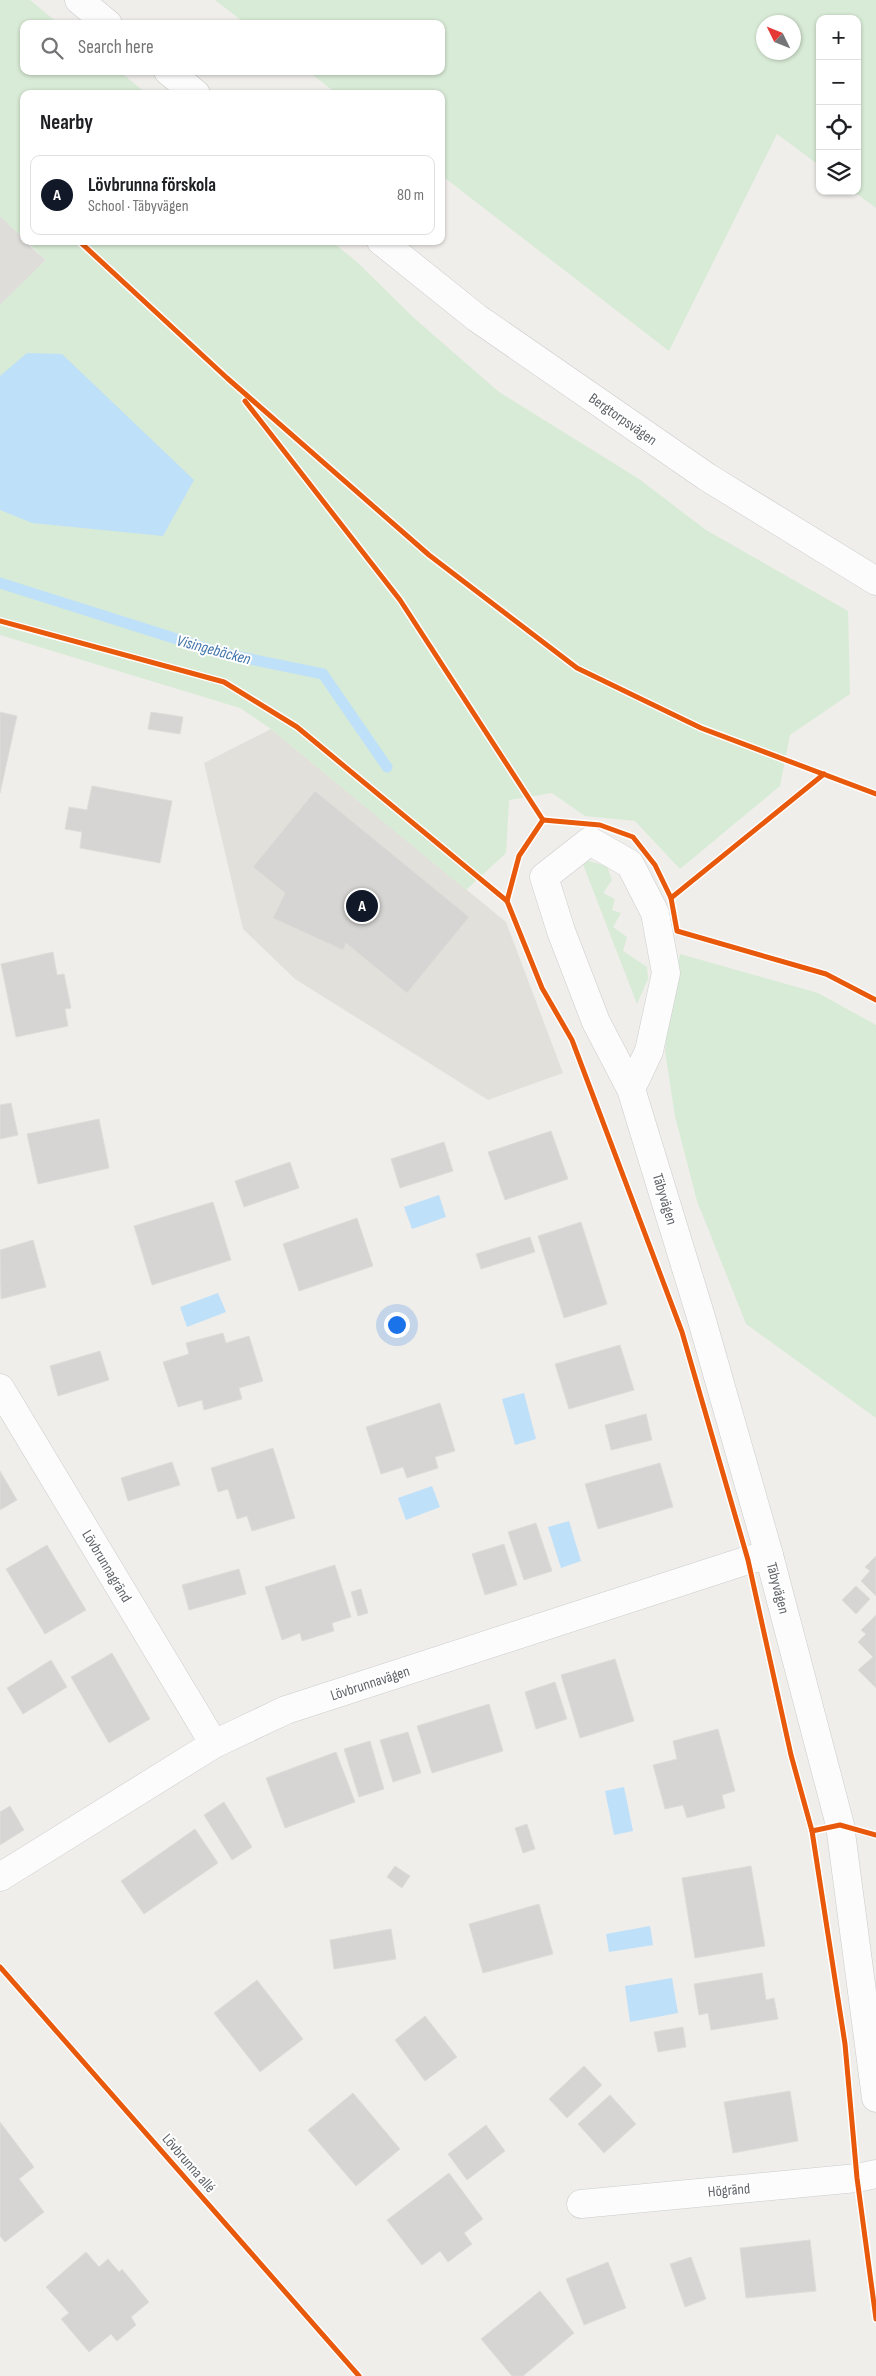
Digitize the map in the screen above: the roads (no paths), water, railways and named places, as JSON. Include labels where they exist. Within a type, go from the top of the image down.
[{"type":"street","points":[[79,0],[103,20]]},
{"type":"street","points":[[173,75],[191,90]]},
{"type":"street","name":"Bergtorpsvägen","points":[[386,245],[477,318],[683,460],[876,581]]},
{"type":"street","name":"Täbyvägen","points":[[631,1089],[649,1050],[666,973],[655,913],[630,864],[590,841],[544,877],[560,931],[596,1022],[631,1089],[702,1317],[769,1555],[840,1825],[876,2098]]},
{"type":"street","name":"Lövbrunnagränd","points":[[0,1388],[214,1744]]},
{"type":"street","name":"Lövbrunnavägen","points":[[0,1877],[214,1744],[286,1710],[748,1560],[769,1555]]},
{"type":"street","name":"Högränd","points":[[581,2204],[857,2178],[876,2174]]},
{"type":"water","points":[[27,353],[62,354],[194,480],[163,536],[32,523],[0,510],[0,376]]},
{"type":"water","points":[[439,1195],[446,1217],[412,1229],[404,1207]]},
{"type":"water","points":[[218,1293],[226,1312],[187,1327],[180,1307]]},
{"type":"water","points":[[524,1393],[536,1439],[515,1445],[502,1399]]},
{"type":"water","points":[[432,1486],[440,1507],[406,1520],[398,1498]]},
{"type":"water","points":[[569,1521],[581,1561],[561,1568],[548,1527]]},
{"type":"water","points":[[624,1787],[633,1831],[614,1835],[605,1791]]},
{"type":"water","points":[[650,1926],[653,1945],[609,1952],[606,1934]]},
{"type":"water","points":[[672,1978],[678,2013],[630,2022],[625,1986]]},
{"type":"waterway","name":"Visingebäcken","points":[[0,583],[221,653],[323,674],[387,767]]},
{"type":"place","name":"Lövbrunna förskola","points":[[362,906]]}]
